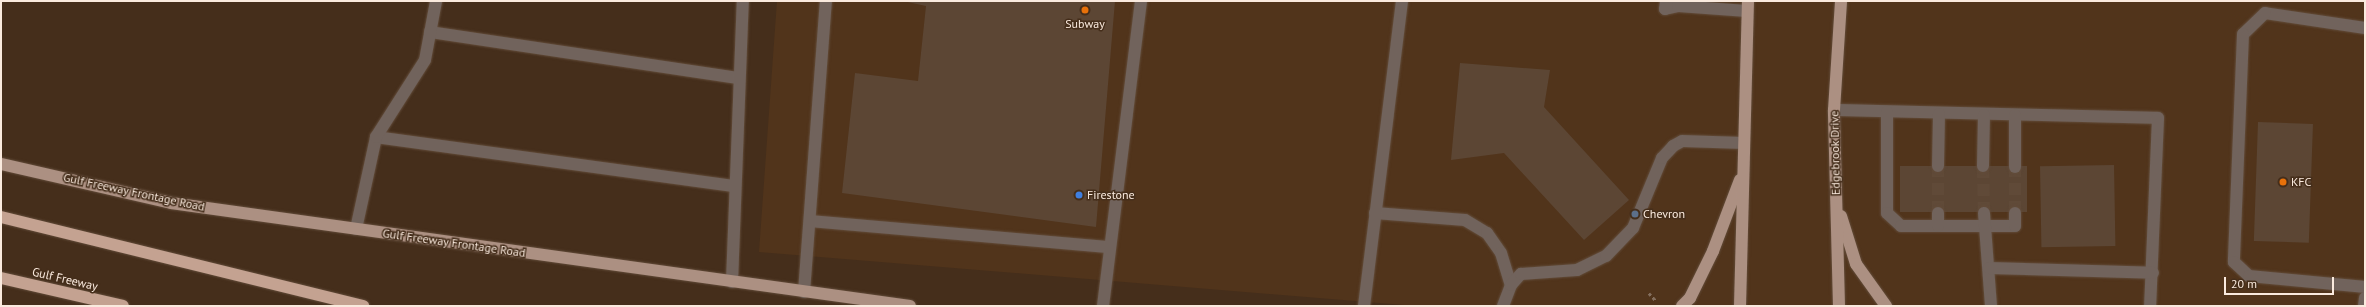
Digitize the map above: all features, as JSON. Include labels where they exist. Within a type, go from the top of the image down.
[{"type":"highway","points":[[1,216],[363,306]]},
{"type":"highway","name":"Gulf Freeway","points":[[1,278],[123,306]]},
{"type":"main road","name":"Edgebrook Drive","points":[[1839,306],[1834,110],[1841,1]]},
{"type":"main road","points":[[1740,306],[1748,6]]},
{"type":"main road","name":"Gulf Freeway Frontage Road","points":[[1,164],[171,202],[910,306]]},
{"type":"main road","points":[[1682,306],[1690,298],[1713,251],[1743,171]]},
{"type":"main road","points":[[1836,201],[1856,264],[1886,306]]},
{"type":"lane","points":[[356,229],[376,138],[425,60],[436,1]]},
{"type":"lane","points":[[732,282],[743,1]]},
{"type":"lane","points":[[804,292],[826,1]]},
{"type":"lane","points":[[1103,306],[1141,1]]},
{"type":"lane","points":[[1364,306],[1402,1]]},
{"type":"lane","points":[[1666,1],[1665,9],[1678,6],[1748,6]]},
{"type":"lane","points":[[2365,28],[2265,14],[2243,34],[2234,262],[2249,276],[2365,287]]},
{"type":"lane","points":[[430,32],[739,78]]},
{"type":"lane","points":[[1834,110],[2015,116],[2158,118],[2153,273],[2150,306]]},
{"type":"lane","points":[[1887,112],[1887,213],[1901,226],[2015,226],[2015,213]]},
{"type":"lane","points":[[1938,166],[1939,114]]},
{"type":"lane","points":[[1983,166],[1984,115]]},
{"type":"lane","points":[[2015,116],[2015,167]]},
{"type":"lane","points":[[376,138],[735,186]]},
{"type":"lane","points":[[1503,306],[1511,285],[1521,274],[1577,270],[1606,256],[1633,228],[1662,158],[1673,146],[1682,142],[1744,143]]},
{"type":"lane","points":[[1375,213],[1465,220],[1487,233],[1498,248],[1511,285]]},
{"type":"lane","points":[[1938,213],[1938,226]]},
{"type":"lane","points":[[1984,213],[1991,306]]},
{"type":"lane","points":[[810,221],[1110,247]]},
{"type":"lane","points":[[1989,268],[2153,273]]},
{"type":"lane","points":[[2364,306],[2365,298]]},
{"type":"path","points":[[1649,293],[1657,302]]},
{"type":"shaded area","points":[[777,1],[2365,1],[2365,306],[1416,306],[759,252]]},
{"type":"building","points":[[903,1],[1115,1],[1096,227],[842,193],[855,73],[918,81],[926,6]]},
{"type":"building","points":[[1460,63],[1550,70],[1544,107],[1629,200],[1584,240],[1504,153],[1451,160]]},
{"type":"building","name":"KFC","points":[[2258,122],[2313,124],[2309,243],[2254,241]]},
{"type":"building","points":[[2114,165],[2115,246],[2041,247],[2040,166]]},
{"type":"building","points":[[1900,166],[2027,166],[2027,212],[1900,212]]},
{"type":"tunnel","points":[[1938,166],[1938,213]]},
{"type":"tunnel","points":[[1983,166],[1984,213]]},
{"type":"tunnel","points":[[2015,167],[2015,213]]},
{"type":"place","name":"Subway","points":[[1085,10]]},
{"type":"place","name":"KFC","points":[[2283,182]]},
{"type":"place","name":"Firestone","points":[[1079,195]]},
{"type":"place","name":"Chevron","points":[[1635,214]]}]
